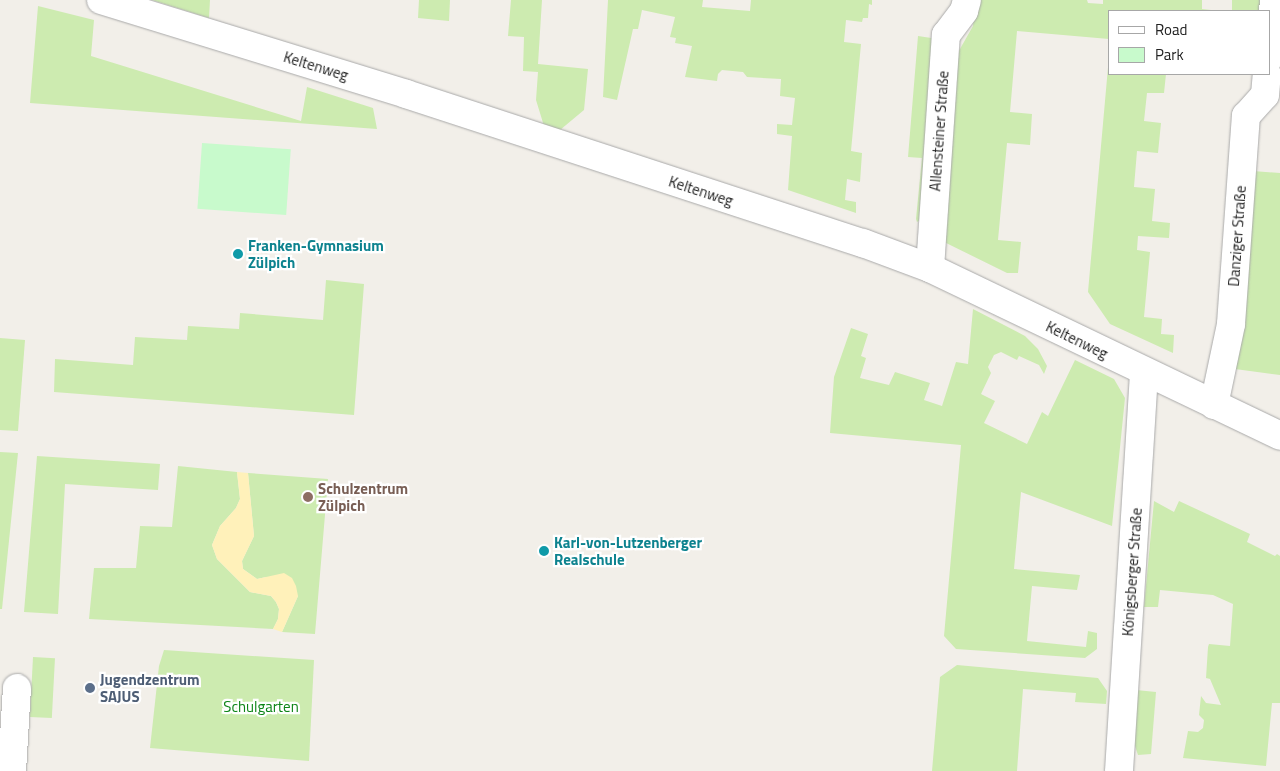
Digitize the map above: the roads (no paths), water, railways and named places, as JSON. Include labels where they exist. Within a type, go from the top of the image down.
[{"type":"street","name":"Keltenweg","points":[[101,0],[406,94],[853,240],[930,268],[1280,436]]},
{"type":"street","name":"Allensteiner Straße","points":[[930,268],[946,35],[964,11],[967,0]]},
{"type":"street","points":[[1270,46],[1274,0]]},
{"type":"street","name":"Danziger Straße","points":[[1214,405],[1231,324],[1246,116],[1265,95],[1267,75]]},
{"type":"street","name":"Königsberger Straße","points":[[1119,771],[1144,372]]},
{"type":"street","points":[[12,771],[17,688]]},
{"type":"place","name":"Franken-Gymnasium Zülpich","points":[[238,254]]},
{"type":"place","name":"Schulzentrum Zülpich","points":[[308,497]]},
{"type":"place","name":"Karl-von-Lutzenberger Realschule","points":[[544,551]]},
{"type":"place","name":"Jugendzentrum SAJUS","points":[[90,688]]},
{"type":"park label","name":"Schulgarten","points":[[261,707]]}]
